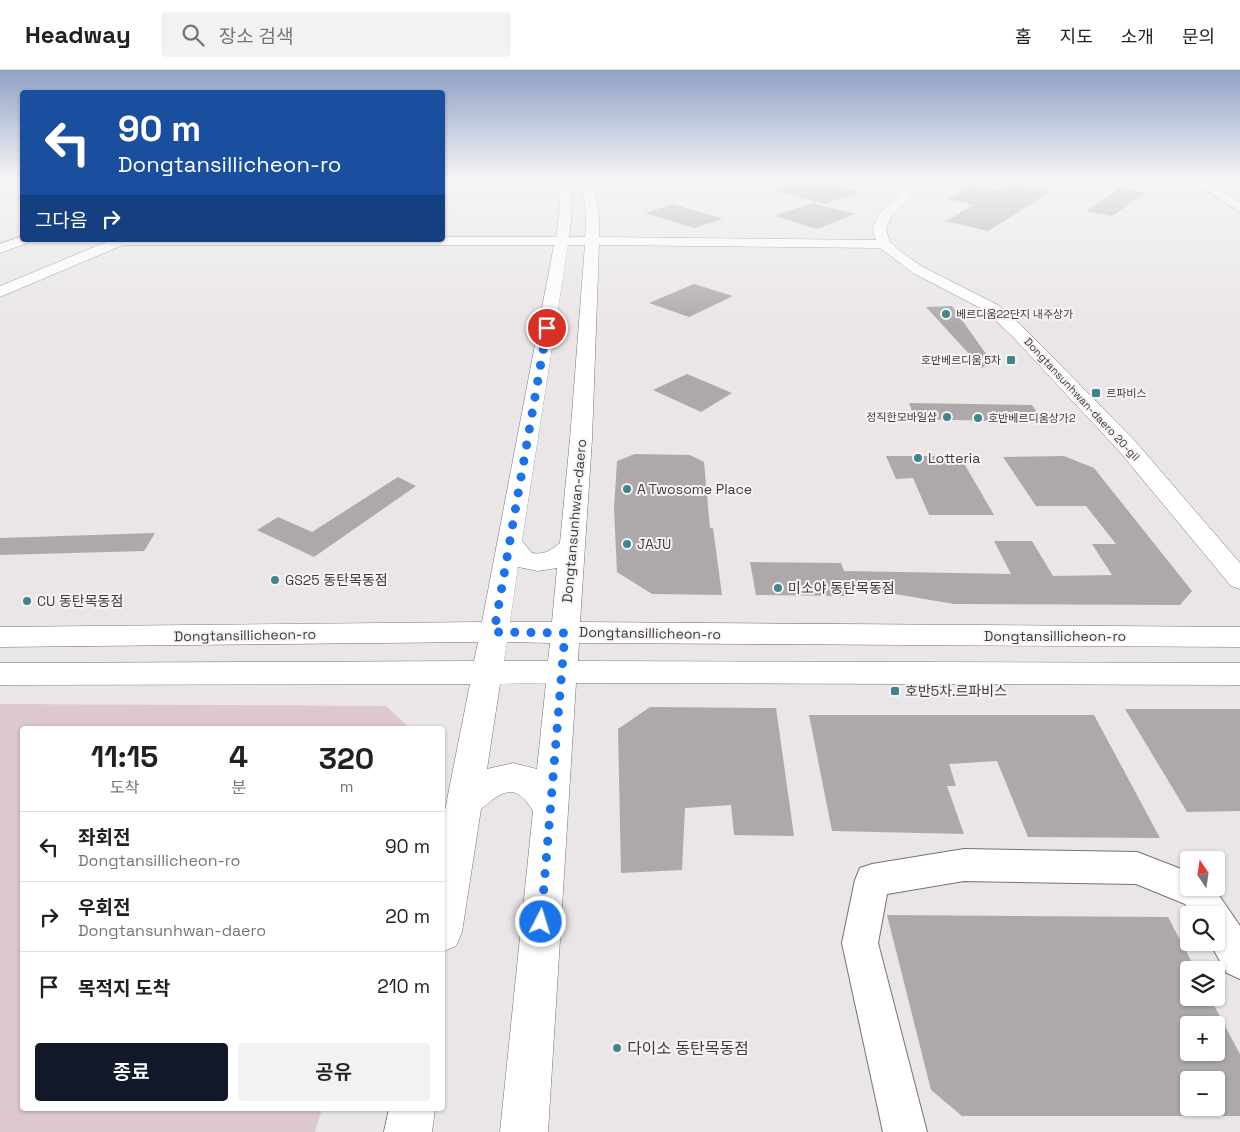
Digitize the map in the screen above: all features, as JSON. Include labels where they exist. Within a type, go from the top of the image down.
[{"type":"main road","points":[[445,915],[564,229]]},
{"type":"main road","name":"Dongtansunhwan-daero","points":[[524,1132],[581,439],[592,229]]},
{"type":"main road","points":[[445,241],[591,240],[884,244],[880,229]]},
{"type":"main road","points":[[0,237],[20,230]]},
{"type":"main road","points":[[0,249],[20,241]]},
{"type":"main road","points":[[0,292],[119,242]]},
{"type":"main road","name":"Dongtansunhwan-daero 20-gil","points":[[884,244],[918,270],[992,308],[1020,334],[1127,446],[1240,580]]},
{"type":"main road","points":[[510,542],[523,560],[538,564],[555,561],[572,546]]},
{"type":"main road","name":"Dongtansillicheon-ro","points":[[0,637],[494,632],[1240,637]]},
{"type":"main road","points":[[305,673],[325,663],[337,653],[336,642],[320,634]]},
{"type":"main road","points":[[721,634],[697,642],[694,655],[706,666],[725,672]]},
{"type":"main road","points":[[0,674],[487,672],[1240,674]]},
{"type":"main road","points":[[465,801],[486,784],[511,776],[533,784],[551,808]]},
{"type":"main road","points":[[408,1132],[412,1111]]},
{"type":"street","points":[[905,1132],[860,943],[872,880],[964,864],[1137,868],[1197,892],[1206,906]]},
{"type":"street","points":[[1225,936],[1240,960]]},
{"type":"shaded area","points":[[0,704],[386,706],[408,726],[20,726],[20,1111],[321,1111],[315,1132],[0,1132]]},
{"type":"building","points":[[978,229],[992,229],[988,231]]},
{"type":"building","points":[[694,284],[733,296],[689,317],[649,303]]},
{"type":"building","points":[[952,306],[991,361],[982,368],[926,307]]},
{"type":"building","points":[[687,374],[732,393],[701,412],[653,390]]},
{"type":"building","points":[[909,403],[1032,405],[1044,422],[915,419]]},
{"type":"building","points":[[635,454],[690,455],[704,462],[710,528],[713,528],[722,595],[652,594],[617,572],[614,509],[617,461]]},
{"type":"building","points":[[886,456],[943,456],[965,465],[994,515],[929,515],[913,478],[896,479]]},
{"type":"building","points":[[1064,456],[1094,468],[1192,591],[1180,605],[954,604],[889,593],[851,592],[852,596],[756,595],[750,562],[841,563],[844,571],[1011,574],[994,541],[1032,541],[1053,576],[1112,575],[1092,544],[1116,544],[1086,506],[1036,506],[1003,457]]},
{"type":"building","points":[[398,477],[416,486],[314,557],[257,530],[278,517],[312,532]]},
{"type":"building","points":[[155,533],[144,551],[0,555],[0,538]]},
{"type":"building","points":[[650,707],[776,708],[794,836],[734,835],[731,805],[685,808],[682,870],[621,873],[618,729]]},
{"type":"building","points":[[1125,709],[1240,709],[1240,811],[1187,812]]},
{"type":"building","points":[[809,715],[1094,715],[1160,838],[1028,837],[997,761],[949,764],[956,786],[947,786],[964,834],[832,831]]},
{"type":"building","points":[[887,915],[1168,917],[1180,940],[1180,951],[1186,951],[1191,961],[1180,961],[1180,1006],[1214,1006],[1220,1016],[1180,1016],[1180,1061],[1225,1061],[1225,1026],[1240,1054],[1240,1116],[1225,1116],[1225,1071],[1180,1071],[1180,1116],[962,1116],[931,1090]]},
{"type":"place","name":"베르디움22단지 내주상가","points":[[946,314]]},
{"type":"place","name":"호반베르디움 5차","points":[[1011,360]]},
{"type":"place","name":"르파비스","points":[[1096,393]]},
{"type":"place","name":"정직한모바일샵","points":[[947,417]]},
{"type":"place","name":"호반베르디움상가2","points":[[978,418]]},
{"type":"place","name":"Lotteria","points":[[918,458]]},
{"type":"place","name":"A Twosome Place","points":[[627,489]]},
{"type":"place","name":"JAJU","points":[[627,544]]},
{"type":"place","name":"GS25 동탄목동점","points":[[275,580]]},
{"type":"place","name":"미소야 동탄목동점","points":[[778,588]]},
{"type":"place","name":"CU 동탄목동점","points":[[27,601]]},
{"type":"place","name":"호반5차.르파비스","points":[[895,691]]},
{"type":"place","name":"다이소 동탄목동점","points":[[617,1048]]},
{"type":"route","points":[[541,922],[565,633],[494,632],[547,328]]}]
